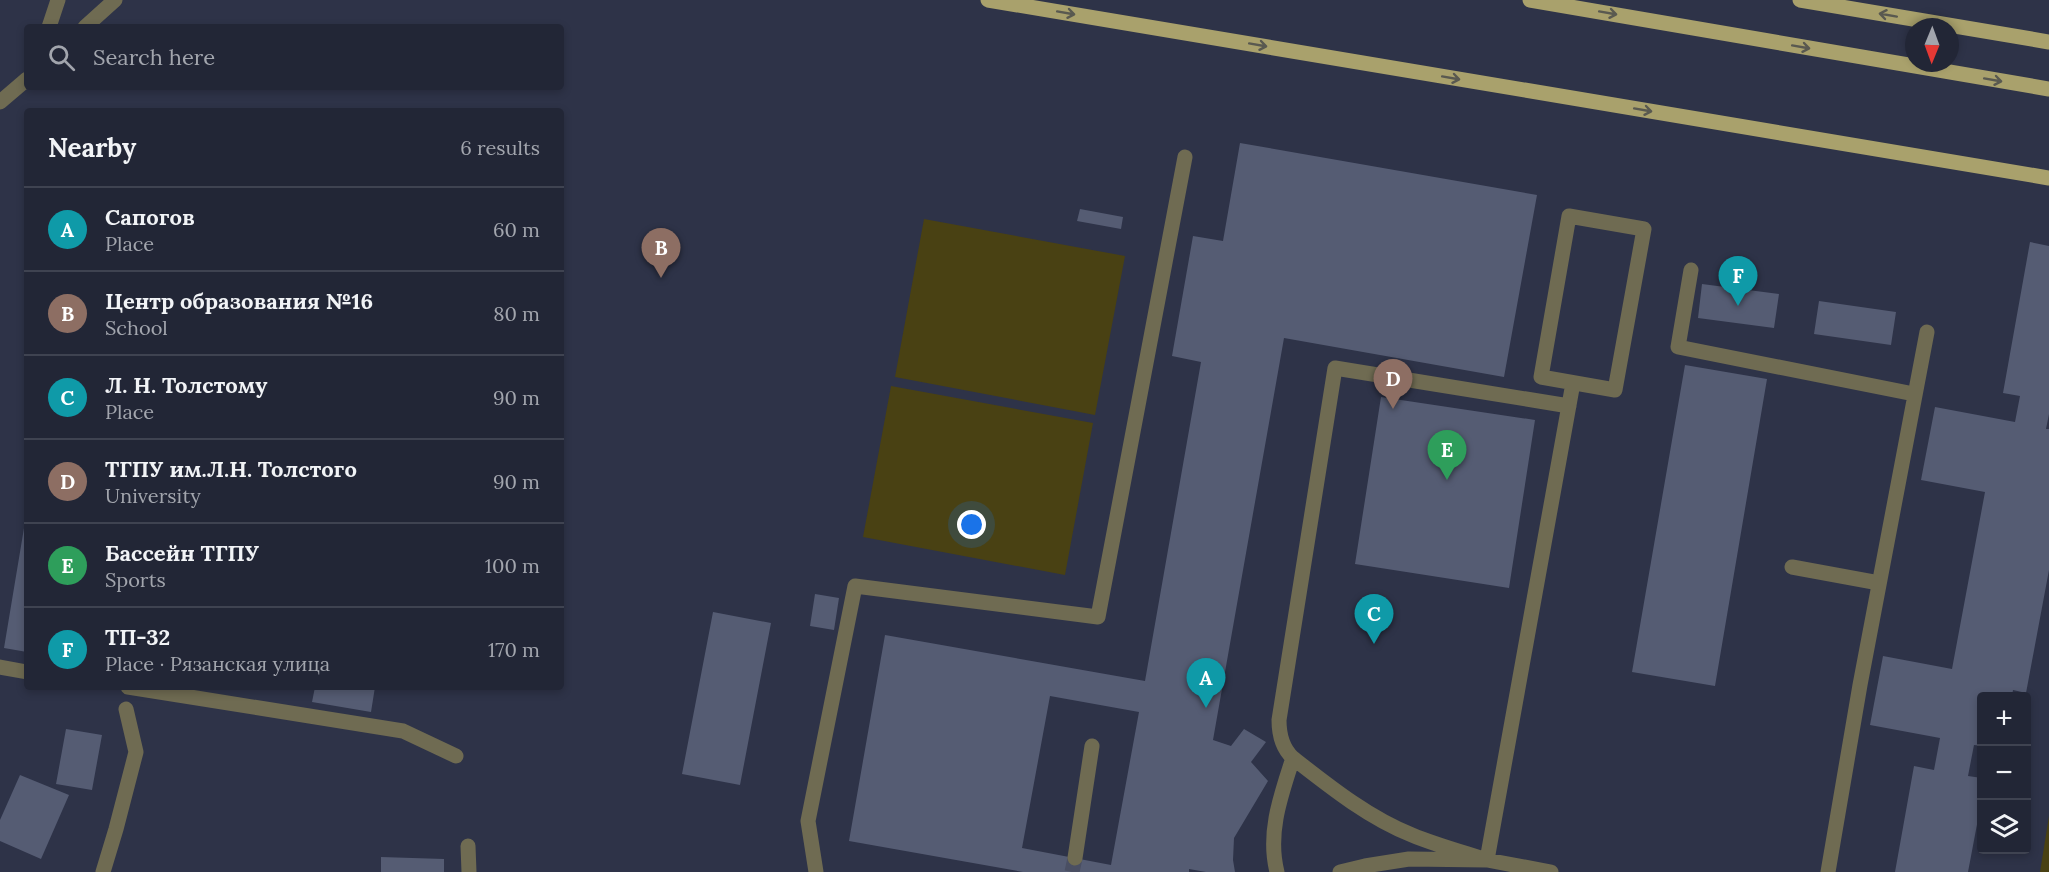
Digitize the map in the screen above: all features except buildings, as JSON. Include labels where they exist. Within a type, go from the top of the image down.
[{"type":"main road","points":[[988,0],[2049,178]]},
{"type":"main road","points":[[1530,0],[2049,89]]},
{"type":"main road","points":[[1800,0],[2049,42]]},
{"type":"street","points":[[50,24],[58,0]]},
{"type":"street","points":[[88,24],[115,0]]},
{"type":"street","points":[[0,102],[24,82]]},
{"type":"street","points":[[816,872],[808,821],[855,586],[1098,617],[1185,157]]},
{"type":"street","points":[[1569,216],[1644,229],[1616,390],[1573,383],[1541,377],[1569,216]]},
{"type":"street","points":[[1691,270],[1678,347],[1914,394]]},
{"type":"street","points":[[1828,872],[1927,332]]},
{"type":"street","points":[[1551,872],[1487,860],[1412,835],[1380,819],[1347,799],[1293,758],[1286,751],[1279,732],[1279,720],[1335,368],[1569,406]]},
{"type":"street","points":[[1487,860],[1573,383]]},
{"type":"street","points":[[1792,567],[1879,584]]},
{"type":"street","points":[[0,667],[24,671]]},
{"type":"street","points":[[147,690],[403,731],[456,756]]},
{"type":"street","points":[[103,872],[136,752],[126,709]]},
{"type":"street","points":[[1075,858],[1092,746]]},
{"type":"street","points":[[1277,872],[1274,859],[1274,830],[1282,792],[1293,758]]},
{"type":"street","points":[[468,846],[469,872]]},
{"type":"street","points":[[1340,872],[1409,860],[1487,860]]},
{"type":"shaded area","points":[[924,219],[1125,256],[1095,415],[895,377]]},
{"type":"shaded area","points":[[891,386],[1093,423],[1065,575],[863,537]]},
{"type":"shaded area","points":[[2049,816],[2049,872],[2040,872]]},
{"type":"tunnel","points":[[1072,872],[1075,858]]},
{"type":"place","name":"Центр образования №16","points":[[661,278]]},
{"type":"place","name":"ТП-32","points":[[1738,306]]},
{"type":"place","name":"ТГПУ им.Л.Н. Толстого","points":[[1393,409]]},
{"type":"place","name":"Бассейн ТГПУ","points":[[1447,480]]},
{"type":"place","name":"Л. Н. Толстому","points":[[1374,644]]},
{"type":"place","name":"Сапогов","points":[[1206,708]]}]
